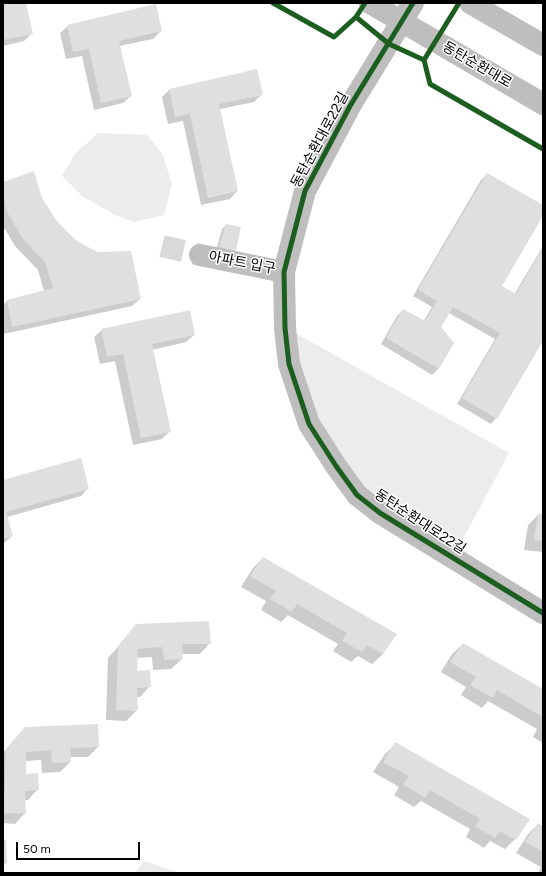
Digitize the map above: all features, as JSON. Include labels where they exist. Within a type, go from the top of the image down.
[{"type":"street","name":"동탄순환대로","points":[[370,3],[543,104]]},
{"type":"street","name":"동탄순환대로22길","points":[[413,3],[403,22],[350,106],[305,191],[284,272],[285,328],[289,364],[309,424],[357,496],[380,513],[543,613]]},
{"type":"street","points":[[470,3],[543,45]]},
{"type":"street","name":"아파트 입구","points":[[200,255],[284,272]]},
{"type":"shaded area","points":[[98,133],[147,135],[163,155],[172,184],[164,215],[134,222],[117,216],[82,196],[62,176],[75,154]]},
{"type":"shaded area","points":[[290,330],[509,453],[456,552],[379,506],[315,422]]},
{"type":"shaded area","points":[[144,861],[180,873],[135,873]]},
{"type":"building","points":[[3,3],[26,3],[33,34],[3,40]]},
{"type":"building","points":[[156,4],[162,31],[119,41],[132,96],[101,103],[89,49],[73,52],[67,25]]},
{"type":"building","points":[[257,69],[263,95],[219,104],[238,191],[208,198],[190,114],[175,117],[169,89]]},
{"type":"building","points":[[34,171],[42,198],[56,220],[76,241],[98,252],[131,251],[141,299],[12,327],[7,300],[53,288],[45,262],[23,239],[7,212],[3,190],[3,182]]},
{"type":"building","points":[[487,173],[543,205],[543,216],[502,286],[516,294],[543,248],[543,341],[497,419],[462,398],[500,333],[453,307],[441,327],[454,343],[439,369],[386,338],[403,309],[425,321],[437,301],[418,290]]},
{"type":"building","points":[[226,224],[241,227],[236,251],[219,247]]},
{"type":"building","points":[[190,310],[195,335],[152,344],[171,432],[141,438],[123,354],[107,357],[101,329]]},
{"type":"building","points":[[81,458],[89,489],[6,512],[13,536],[3,539],[3,480]]},
{"type":"building","points":[[538,514],[543,514],[543,541],[534,540]]},
{"type":"building","points":[[263,557],[397,634],[383,654],[367,645],[362,652],[342,641],[347,633],[297,604],[292,612],[270,599],[276,591],[250,576]]},
{"type":"building","points":[[209,621],[211,644],[182,644],[183,659],[164,660],[162,647],[138,649],[137,671],[150,670],[151,687],[137,688],[138,711],[116,710],[118,646],[136,624]]},
{"type":"building","points":[[463,643],[543,689],[543,717],[497,690],[493,698],[470,685],[476,677],[450,662]]},
{"type":"building","points":[[98,724],[99,747],[70,748],[71,762],[52,763],[51,750],[26,752],[26,774],[38,773],[39,790],[25,791],[26,814],[4,813],[6,749],[25,727]]},
{"type":"building","points":[[395,742],[530,819],[516,840],[500,831],[495,838],[475,826],[480,819],[430,790],[425,798],[403,784],[409,776],[383,762]]},
{"type":"building","points":[[538,823],[543,826],[543,852],[525,842]]},
{"type":"building","points":[[3,840],[6,840],[7,863],[3,864]]},
{"type":"tunnel","points":[[162,246],[200,255]]},
{"type":"cycle path","points":[[273,3],[334,37],[356,17],[365,3]]},
{"type":"cycle path","points":[[413,3],[350,106],[305,191],[284,272],[285,328],[289,364],[309,424],[357,495],[380,513],[543,613]]},
{"type":"cycle path","points":[[459,3],[424,60],[430,84],[543,149]]},
{"type":"cycle path","points":[[356,17],[389,44],[424,60]]}]
